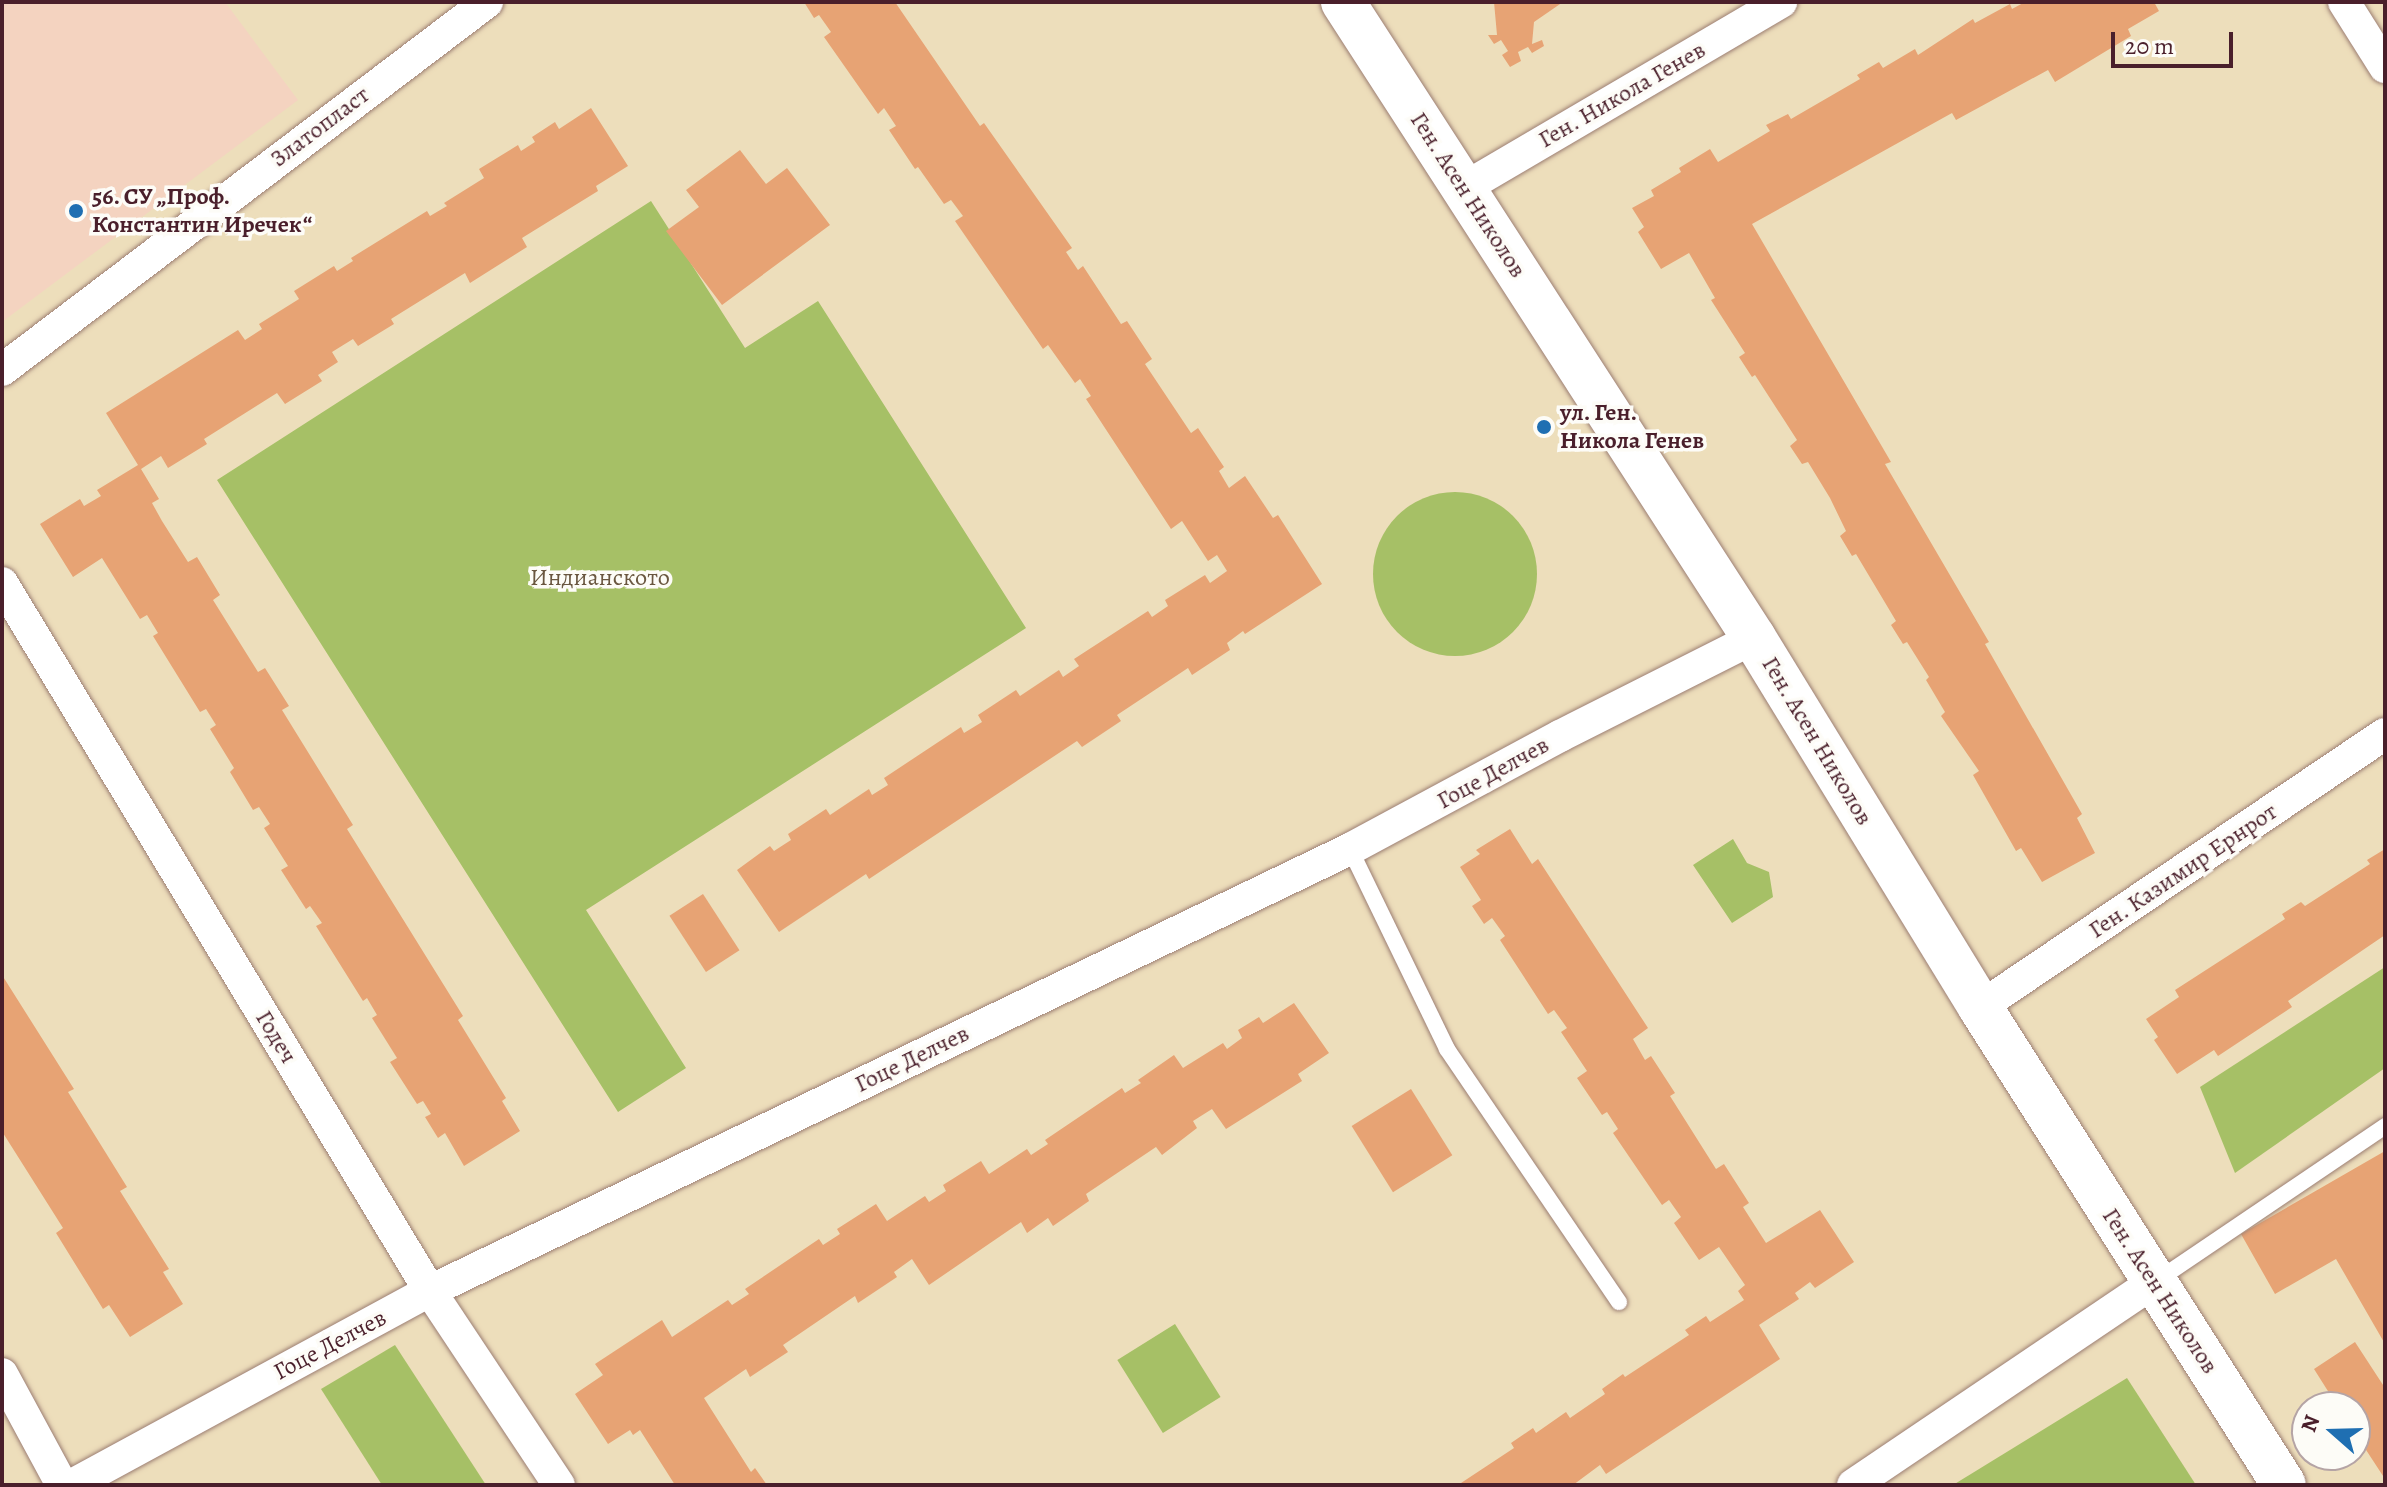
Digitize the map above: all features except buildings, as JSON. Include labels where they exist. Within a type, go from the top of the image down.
[{"type":"street","name":"Златопласт","points":[[2,370],[487,2]]},
{"type":"street","name":"Ген. Асен Николов","points":[[1343,2],[1754,638],[1980,1007],[2284,1485]]},
{"type":"street","name":"Ген. Никола Генев","points":[[1464,188],[1781,2]]},
{"type":"street","points":[[2344,2],[2385,67]]},
{"type":"street","name":"Годеч","points":[[2,583],[430,1291],[559,1485]]},
{"type":"street","name":"Гоце Делчев","points":[[72,1485],[430,1291],[1350,849],[1754,638]]},
{"type":"street","name":"Ген. Казимир Ернрот","points":[[1980,1007],[2385,734]]},
{"type":"street","points":[[1853,1485],[2153,1283]]},
{"type":"street","points":[[2,1374],[62,1485]]},
{"type":"lane","points":[[1350,849],[1447,1049],[1619,1302]]},
{"type":"lane","points":[[2153,1283],[2385,1126]]},
{"type":"shaded area","name":"56. СУ „Проф. Константин Иречек“","points":[[2,2],[225,2],[298,100],[2,322]]},
{"type":"green space","name":"Индианското","points":[[651,201],[745,348],[818,301],[1026,628],[586,910],[686,1068],[618,1112],[217,480]]},
{"type":"green space","points":[[1455,492],[1486,498],[1513,516],[1531,543],[1537,574],[1531,605],[1513,632],[1486,650],[1455,656],[1424,650],[1397,632],[1379,605],[1373,574],[1379,543],[1397,516],[1424,498]]},
{"type":"green space","points":[[1733,839],[1747,863],[1769,872],[1773,897],[1732,923],[1693,865]]},
{"type":"green space","points":[[2385,967],[2385,1068],[2235,1173],[2200,1087]]},
{"type":"green space","points":[[1175,1324],[1221,1397],[1163,1433],[1117,1360]]},
{"type":"green space","points":[[395,1345],[486,1485],[382,1485],[321,1389]]},
{"type":"green space","points":[[2127,1378],[2196,1485],[1953,1485]]},
{"type":"place","name":"56. СУ „Проф. Константин Иречек“","points":[[76,211]]},
{"type":"place","name":"ул. Ген. Никола Генев","points":[[1544,427]]}]
